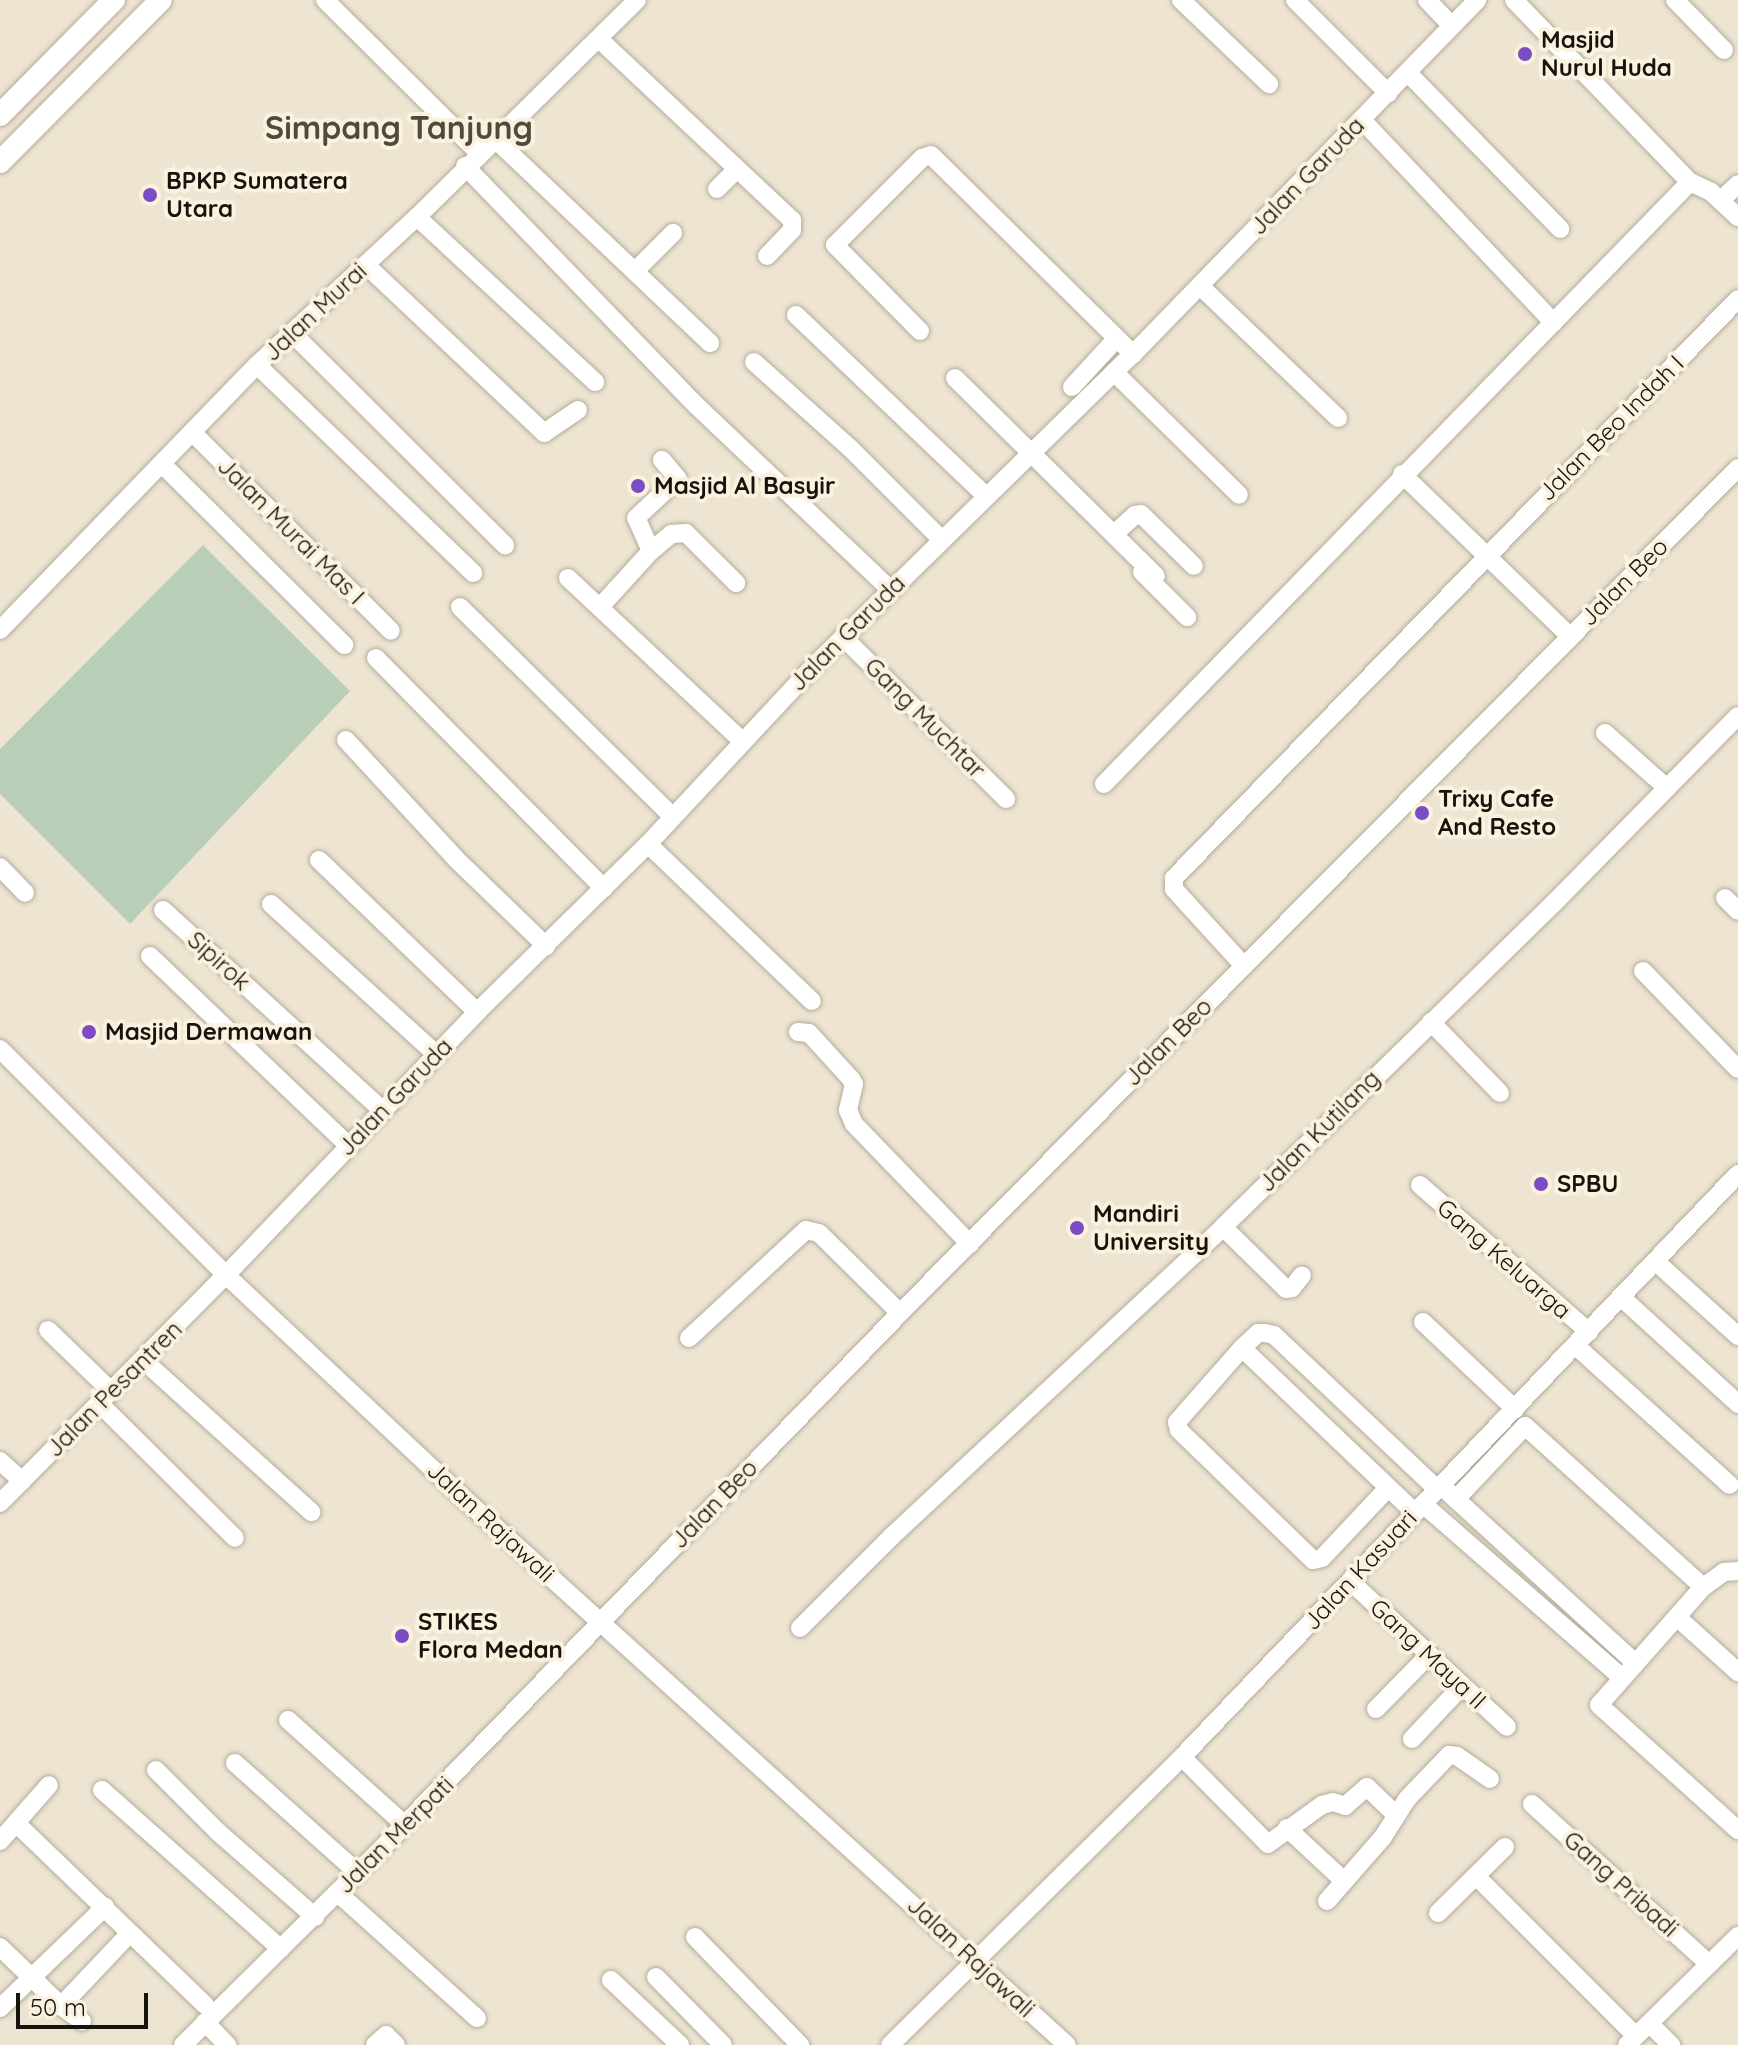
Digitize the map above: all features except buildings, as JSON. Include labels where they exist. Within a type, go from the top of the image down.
[{"type":"main road","points":[[0,115],[114,0]]},
{"type":"main road","points":[[0,162],[161,0]]},
{"type":"street","points":[[325,0],[698,407],[890,589]]},
{"type":"street","name":"Jalan Murai","points":[[0,630],[257,365],[417,217],[637,0]]},
{"type":"street","points":[[1181,0],[1269,84]]},
{"type":"street","points":[[1295,0],[1388,93]]},
{"type":"street","points":[[1427,0],[1452,26]]},
{"type":"street","name":"Jalan Garuda","points":[[226,1275],[477,1012],[648,844],[890,589],[1133,354],[1477,0]]},
{"type":"street","points":[[1514,0],[1690,182],[1721,200],[1738,217]]},
{"type":"street","points":[[1675,0],[1724,50]]},
{"type":"street","points":[[599,39],[794,222],[792,230],[767,256]]},
{"type":"street","points":[[1408,73],[1560,229]]},
{"type":"street","points":[[1362,120],[1554,323]]},
{"type":"street","points":[[494,138],[710,343]]},
{"type":"street","points":[[920,331],[835,245],[922,158],[931,155],[1133,354]]},
{"type":"street","points":[[717,189],[737,169]]},
{"type":"street","points":[[1104,784],[1402,474],[1690,182]]},
{"type":"street","points":[[1721,200],[1738,184]]},
{"type":"street","points":[[417,217],[595,382]]},
{"type":"street","points":[[635,271],[673,233]]},
{"type":"street","points":[[366,265],[540,431],[549,433],[578,410]]},
{"type":"street","points":[[1200,286],[1338,418]]},
{"type":"street","name":"Jalan Beo Indah I","points":[[1244,966],[1174,889],[1174,878],[1738,299]]},
{"type":"street","points":[[796,315],[986,496]]},
{"type":"street","points":[[292,333],[505,545]]},
{"type":"street","points":[[1072,387],[1116,339]]},
{"type":"street","points":[[754,362],[850,448],[941,539]]},
{"type":"street","points":[[257,365],[473,573]]},
{"type":"street","points":[[1114,372],[1239,495]]},
{"type":"street","points":[[955,378],[1187,617]]},
{"type":"street","name":"Jalan Murai Mas I","points":[[192,432],[391,631]]},
{"type":"street","points":[[1029,455],[1156,576]]},
{"type":"street","points":[[651,551],[636,518],[678,479],[662,460]]},
{"type":"street","points":[[162,464],[344,645]]},
{"type":"street","name":"Jalan Beo","points":[[601,1620],[900,1313],[1738,468]]},
{"type":"street","points":[[1402,474],[1570,636]]},
{"type":"street","points":[[1114,534],[1135,515],[1141,514],[1194,566]]},
{"type":"street","points":[[600,607],[651,551],[671,534],[686,533],[736,583]]},
{"type":"street","points":[[568,578],[743,742]]},
{"type":"street","points":[[460,607],[673,817]]},
{"type":"street","name":"Gang Muchtar","points":[[843,637],[1006,799]]},
{"type":"street","points":[[376,658],[604,888]]},
{"type":"street","name":"Jalan Kutilang","points":[[800,1628],[891,1537],[1223,1227],[1738,716]]},
{"type":"street","points":[[1605,733],[1667,788]]},
{"type":"street","points":[[346,740],[457,860],[546,946]]},
{"type":"street","points":[[648,844],[812,1001]]},
{"type":"street","points":[[319,860],[477,1012]]},
{"type":"street","points":[[0,867],[25,893]]},
{"type":"street","points":[[271,904],[437,1055]]},
{"type":"street","name":"Sipirok","points":[[163,910],[382,1110]]},
{"type":"street","points":[[150,956],[348,1145]]},
{"type":"street","points":[[1643,971],[1738,1069]]},
{"type":"street","points":[[1431,1022],[1500,1093]]},
{"type":"street","points":[[798,1032],[809,1033],[851,1079],[854,1084],[848,1110],[854,1124],[970,1244]]},
{"type":"street","name":"Jalan Rajawali","points":[[3,1057],[226,1275],[543,1572],[601,1620],[1067,2045]]},
{"type":"street","name":"Jalan Kasuari","points":[[890,2045],[1182,1757],[1738,1174]]},
{"type":"street","name":"Gang Keluarga","points":[[1420,1185],[1730,1485]]},
{"type":"street","points":[[1223,1227],[1286,1289],[1292,1288],[1302,1275]]},
{"type":"street","points":[[689,1338],[806,1230],[819,1233],[900,1313]]},
{"type":"street","points":[[1655,1261],[1738,1336]]},
{"type":"street","name":"Jalan Pesantren","points":[[0,1503],[226,1275]]},
{"type":"street","points":[[1621,1297],[1738,1404]]},
{"type":"street","points":[[1423,1322],[1515,1409]]},
{"type":"street","points":[[48,1330],[235,1538]]},
{"type":"street","points":[[1388,1488],[1322,1558],[1310,1559],[1176,1426],[1180,1417],[1258,1333],[1274,1335],[1635,1663]]},
{"type":"street","points":[[1242,1348],[1388,1488],[1418,1508],[1621,1677]]},
{"type":"street","points":[[143,1360],[311,1512]]},
{"type":"street","points":[[1456,1499],[1525,1426],[1703,1587]]},
{"type":"street","points":[[0,1461],[22,1481]]},
{"type":"street","points":[[1738,1571],[1724,1572],[1703,1587],[1599,1705],[1738,1830]]},
{"type":"street","name":"Gang Maya II","points":[[1350,1581],[1507,1727]]},
{"type":"street","points":[[1678,1618],[1738,1672]]},
{"type":"street","name":"Jalan Merpati","points":[[183,2045],[205,2014],[315,1917],[601,1620]]},
{"type":"street","points":[[1376,1709],[1429,1655]]},
{"type":"street","points":[[1412,1739],[1462,1686]]},
{"type":"street","points":[[288,1720],[405,1825]]},
{"type":"street","points":[[1327,1901],[1383,1837],[1407,1799],[1449,1755],[1457,1756],[1490,1779]]},
{"type":"street","points":[[1182,1757],[1268,1844],[1322,1805],[1333,1802],[1345,1806],[1367,1787],[1396,1815]]},
{"type":"street","points":[[235,1763],[358,1873]]},
{"type":"street","points":[[156,1770],[218,1832],[315,1917]]},
{"type":"street","points":[[0,1841],[49,1785]]},
{"type":"street","points":[[102,1790],[281,1949]]},
{"type":"street","name":"Gang Pribadi","points":[[1532,1804],[1709,1964]]},
{"type":"street","points":[[17,1824],[130,1933],[205,2014],[227,2045]]},
{"type":"street","points":[[1287,1828],[1344,1881]]},
{"type":"street","points":[[1438,1913],[1505,1847]]},
{"type":"street","points":[[1476,1876],[1638,2035],[1671,2045]]},
{"type":"street","points":[[338,1893],[477,2018]]},
{"type":"street","points":[[0,2008],[105,1907]]},
{"type":"street","points":[[61,2006],[130,1933]]},
{"type":"street","points":[[695,1937],[800,2045]]},
{"type":"street","points":[[1638,2035],[1709,1964],[1735,1945]]},
{"type":"street","points":[[0,1947],[31,1979],[82,2021]]},
{"type":"street","points":[[656,1977],[723,2045]]},
{"type":"street","points":[[611,1980],[680,2045]]},
{"type":"street","points":[[375,2045],[386,2035],[396,2045]]},
{"type":"green space","points":[[203,545],[350,691],[130,924],[0,794],[0,749]]},
{"type":"place","name":"Masjid Nurul Huda","points":[[1525,54]]},
{"type":"place","name":"BPKP Sumatera Utara","points":[[150,195]]},
{"type":"place","name":"Masjid Al Basyir","points":[[638,486]]},
{"type":"place","name":"Trixy Cafe And Resto","points":[[1422,813]]},
{"type":"place","name":"Masjid Dermawan","points":[[89,1032]]},
{"type":"place","name":"SPBU","points":[[1541,1184]]},
{"type":"place","name":"Mandiri University","points":[[1077,1228]]},
{"type":"place","name":"STIKES Flora Medan","points":[[402,1636]]},
{"type":"district","name":"Simpang Tanjung","points":[[399,127]]}]
